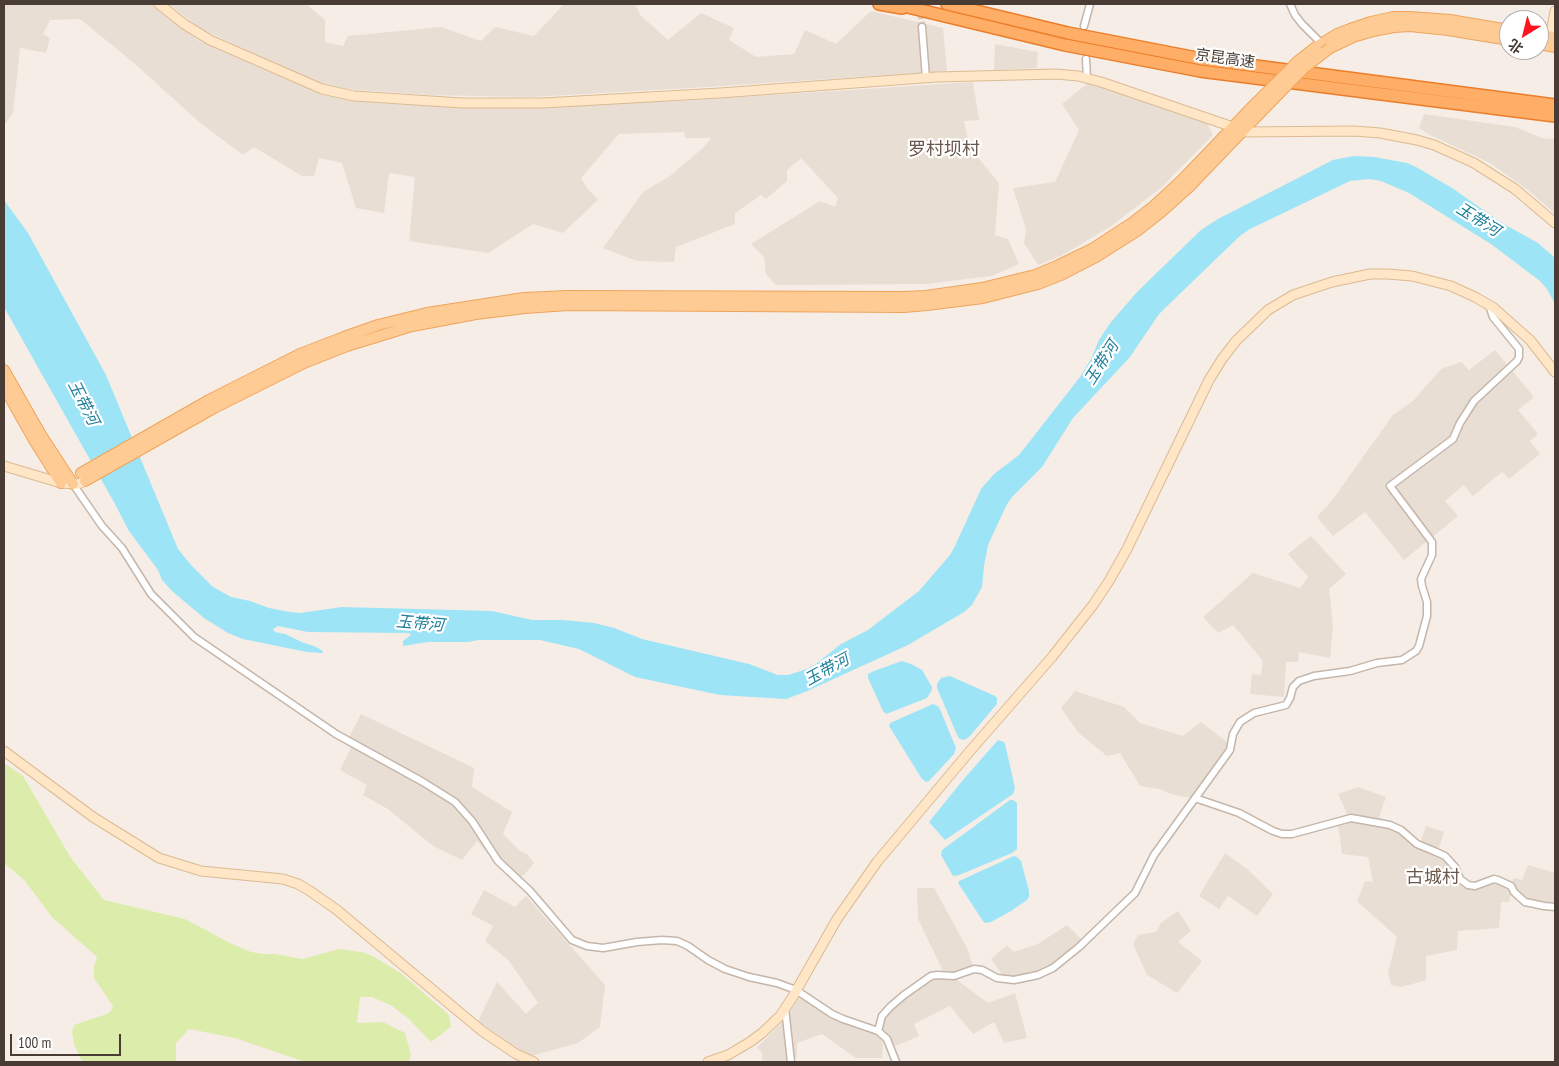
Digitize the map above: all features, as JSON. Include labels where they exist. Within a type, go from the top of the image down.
[{"type":"highway","points":[[879,4],[948,16]]},
{"type":"highway","name":"京昆高速","points":[[895,4],[1065,45],[1200,71],[1555,116]]},
{"type":"highway","name":"京昆高速","points":[[947,4],[1068,33],[1202,59],[1555,105]]},
{"type":"highway","points":[[957,4],[1002,17]]},
{"type":"main road","points":[[83,477],[178,423],[248,380],[305,352],[344,337],[409,317],[474,305],[536,297],[904,297],[946,294],[1010,282],[1050,269],[1078,256],[1132,223],[1168,194],[1237,130],[1298,62],[1350,29],[1371,22],[1393,18],[1426,18],[1499,29]]},
{"type":"main road","points":[[1322,46],[1373,31],[1410,26],[1499,38]]},
{"type":"main road","points":[[4,370],[68,482]]},
{"type":"main road","points":[[4,387],[34,440],[68,482]]},
{"type":"street","points":[[159,4],[198,34],[322,89],[336,93],[376,98],[542,103],[720,93],[926,78],[1056,74],[1087,78],[1152,98],[1237,130],[1283,133],[1326,131],[1380,134],[1417,140],[1462,157],[1502,180],[1527,198],[1555,223]]},
{"type":"street","points":[[1084,26],[1090,4]]},
{"type":"street","points":[[1290,4],[1295,15],[1322,46]]},
{"type":"street","points":[[1550,42],[1555,11]]},
{"type":"street","points":[[922,27],[926,78]]},
{"type":"street","points":[[1086,59],[1087,78]]},
{"type":"street","points":[[708,1062],[728,1055],[750,1042],[772,1024],[785,1008],[837,918],[877,862],[1052,657],[1102,594],[1127,549],[1209,380],[1229,350],[1268,310],[1300,292],[1332,282],[1370,274],[1404,275],[1426,279],[1451,286],[1489,305],[1530,340],[1555,372]]},
{"type":"street","points":[[878,1031],[882,1016],[890,1007],[931,976],[954,976],[974,968],[997,978],[1014,980],[1038,975],[1053,968],[1079,947],[1135,893],[1154,855],[1230,750],[1233,734],[1240,722],[1254,713],[1286,705],[1293,687],[1299,681],[1314,676],[1350,671],[1377,663],[1402,660],[1416,651],[1420,646],[1427,608],[1422,579],[1432,555],[1432,542],[1390,486],[1453,439],[1460,422],[1474,401],[1517,361],[1519,349],[1493,317],[1489,305]]},
{"type":"street","points":[[4,466],[78,484],[83,477]]},
{"type":"street","points":[[68,482],[102,526],[122,548],[151,594],[194,637],[336,734],[455,802],[472,821],[498,861],[530,891],[572,940],[587,946],[602,948],[637,942],[677,941],[725,969],[796,990],[832,1014],[878,1031],[887,1039],[896,1062]]},
{"type":"street","points":[[4,751],[93,817],[159,858],[201,871],[283,879],[298,884],[310,891],[338,910],[488,1036],[516,1054],[534,1062]]},
{"type":"street","points":[[1195,798],[1239,813],[1273,832],[1282,834],[1292,834],[1351,818],[1390,825],[1401,830],[1417,844],[1445,856],[1455,867],[1460,879],[1468,885],[1475,886],[1498,880],[1511,886],[1514,892],[1525,902],[1555,907]]},
{"type":"street","points":[[785,1008],[791,1062]]},
{"type":"shaded area","points":[[4,4],[152,4],[199,41],[285,79],[330,96],[373,103],[478,108],[680,101],[973,82],[979,120],[964,121],[970,148],[999,183],[995,235],[1008,239],[1019,264],[992,276],[926,284],[776,285],[766,274],[764,257],[751,244],[820,201],[835,207],[838,198],[801,158],[787,170],[787,181],[766,199],[761,195],[735,213],[735,224],[676,247],[674,262],[637,261],[603,248],[643,192],[670,176],[705,146],[711,138],[685,138],[684,132],[619,134],[581,178],[598,200],[563,233],[533,224],[488,253],[409,241],[415,177],[389,173],[384,213],[356,208],[342,163],[319,158],[314,176],[302,176],[254,147],[243,155],[199,122],[134,63],[80,19],[50,20],[43,34],[50,38],[46,53],[20,48],[13,113],[6,123],[4,122]]},
{"type":"shaded area","points":[[168,4],[306,4],[325,20],[325,42],[343,46],[348,36],[441,27],[481,41],[495,27],[534,36],[564,4],[635,4],[641,16],[668,40],[701,13],[734,28],[729,40],[756,57],[794,54],[805,30],[836,44],[871,11],[943,28],[947,71],[532,97],[428,95],[345,89],[316,83],[200,28]]},
{"type":"shaded area","points":[[995,44],[1038,52],[1037,68],[994,70]]},
{"type":"shaded area","points":[[1088,83],[1190,115],[1207,123],[1213,135],[1162,187],[1110,227],[1061,256],[1038,265],[1024,243],[1026,229],[1013,188],[1055,182],[1079,130],[1062,104]]},
{"type":"shaded area","points":[[1424,114],[1515,127],[1542,138],[1555,139],[1555,214],[1528,190],[1490,163],[1419,128]]},
{"type":"shaded area","points":[[1495,350],[1534,397],[1518,410],[1538,434],[1530,441],[1540,454],[1509,479],[1502,472],[1473,496],[1464,485],[1445,501],[1458,516],[1404,560],[1365,512],[1333,536],[1317,517],[1333,499],[1393,415],[1414,400],[1441,369],[1461,362],[1469,370]]},
{"type":"shaded area","points":[[1311,536],[1346,574],[1329,589],[1333,626],[1330,658],[1299,652],[1298,662],[1286,662],[1284,697],[1250,694],[1252,674],[1261,675],[1263,661],[1233,625],[1218,633],[1203,617],[1253,573],[1300,588],[1308,577],[1288,554]]},
{"type":"shaded area","points":[[1075,691],[1124,707],[1140,723],[1183,736],[1201,722],[1228,743],[1225,753],[1192,798],[1170,794],[1160,789],[1140,786],[1120,753],[1107,756],[1078,732],[1061,708]]},
{"type":"shaded area","points":[[361,714],[474,768],[472,787],[512,812],[503,834],[520,851],[527,854],[534,863],[524,875],[519,878],[507,876],[477,841],[462,860],[433,846],[388,809],[363,795],[367,785],[340,770],[352,746],[346,743]]},
{"type":"shaded area","points":[[1358,787],[1386,797],[1379,817],[1409,831],[1417,841],[1421,841],[1426,826],[1444,832],[1437,854],[1446,858],[1466,888],[1474,889],[1489,883],[1499,882],[1511,893],[1509,902],[1501,902],[1499,928],[1458,931],[1457,950],[1426,956],[1426,980],[1402,987],[1391,985],[1388,973],[1397,937],[1357,901],[1365,881],[1373,882],[1368,857],[1342,854],[1337,818],[1347,814],[1338,794]]},
{"type":"shaded area","points":[[1225,853],[1247,869],[1273,894],[1257,916],[1228,896],[1219,909],[1199,896]]},
{"type":"shaded area","points":[[1528,865],[1555,873],[1555,905],[1523,899],[1511,884],[1514,878],[1522,880]]},
{"type":"shaded area","points":[[917,888],[934,888],[968,950],[973,967],[956,973],[943,971],[918,919]]},
{"type":"shaded area","points":[[484,890],[515,907],[526,896],[605,985],[600,1027],[578,1043],[531,1056],[513,1046],[478,1021],[497,982],[526,1014],[538,1003],[509,961],[485,941],[493,926],[471,914]]},
{"type":"shaded area","points":[[1178,911],[1191,931],[1178,942],[1202,961],[1177,993],[1147,975],[1133,944],[1138,935],[1156,932],[1161,923]]},
{"type":"shaded area","points":[[1067,925],[1082,940],[1047,970],[1022,976],[1003,976],[991,959],[1007,945],[1014,952],[1038,944]]},
{"type":"shaded area","points":[[934,977],[957,980],[988,1003],[1015,993],[1027,1038],[1004,1043],[994,1022],[973,1034],[950,1006],[914,1024],[919,1036],[896,1046],[882,1030],[886,1014],[907,995]]},
{"type":"shaded area","points":[[800,996],[876,1032],[883,1042],[882,1058],[856,1058],[822,1034],[797,1043],[797,1057],[793,1060],[794,1062],[762,1062],[762,1053],[757,1047],[784,1021]]},
{"type":"green space","points":[[4,763],[23,776],[71,858],[104,900],[185,919],[251,952],[303,959],[339,949],[362,952],[373,956],[402,974],[449,1015],[451,1027],[431,1042],[410,1020],[392,1006],[372,997],[360,997],[357,1023],[383,1022],[405,1033],[411,1055],[409,1062],[305,1062],[235,1038],[189,1029],[176,1043],[176,1062],[82,1062],[74,1044],[72,1032],[74,1025],[107,1014],[113,1006],[94,978],[94,967],[97,957],[52,917],[25,881],[4,863]]},
{"type":"water","name":"玉带河","points":[[1354,156],[1374,157],[1407,163],[1416,167],[1452,188],[1502,223],[1538,243],[1555,258],[1555,304],[1540,281],[1491,244],[1409,193],[1381,181],[1370,179],[1350,181],[1250,229],[1241,235],[1159,314],[1130,357],[1073,418],[1042,467],[1012,497],[988,545],[982,587],[972,605],[964,612],[908,645],[786,699],[720,695],[635,677],[579,649],[540,640],[428,642],[403,646],[403,641],[411,635],[409,633],[308,632],[278,626],[273,629],[275,632],[314,646],[323,651],[322,653],[307,652],[243,639],[228,633],[204,618],[162,580],[158,570],[129,531],[4,307],[4,200],[28,233],[106,375],[178,549],[213,587],[231,597],[269,608],[300,613],[342,607],[492,611],[532,620],[594,623],[614,628],[642,639],[749,664],[778,675],[788,675],[816,664],[841,644],[868,630],[919,591],[950,555],[981,489],[994,474],[1019,455],[1080,377],[1091,359],[1099,340],[1111,322],[1138,291],[1201,230],[1218,219],[1333,160]]},
{"type":"water","points":[[902,661],[922,670],[932,690],[927,698],[886,714],[868,678],[868,674]]},
{"type":"water","points":[[950,676],[997,698],[997,704],[969,737],[964,740],[958,737],[937,688],[941,678]]},
{"type":"water","points":[[933,704],[939,707],[956,748],[954,754],[926,782],[922,779],[889,726],[890,723]]},
{"type":"water","points":[[998,740],[1005,744],[1015,788],[1013,794],[945,840],[929,822]]},
{"type":"water","points":[[1010,800],[1017,803],[1017,849],[1012,853],[953,876],[941,855],[942,850]]},
{"type":"water","points":[[1014,856],[1021,861],[1029,897],[1011,911],[991,922],[985,923],[958,883]]},
{"type":"tunnel","points":[[920,4],[922,27]]},
{"type":"district","name":"罗村坝村","points":[[944,150]]},
{"type":"district","name":"古城村","points":[[1433,878]]}]
